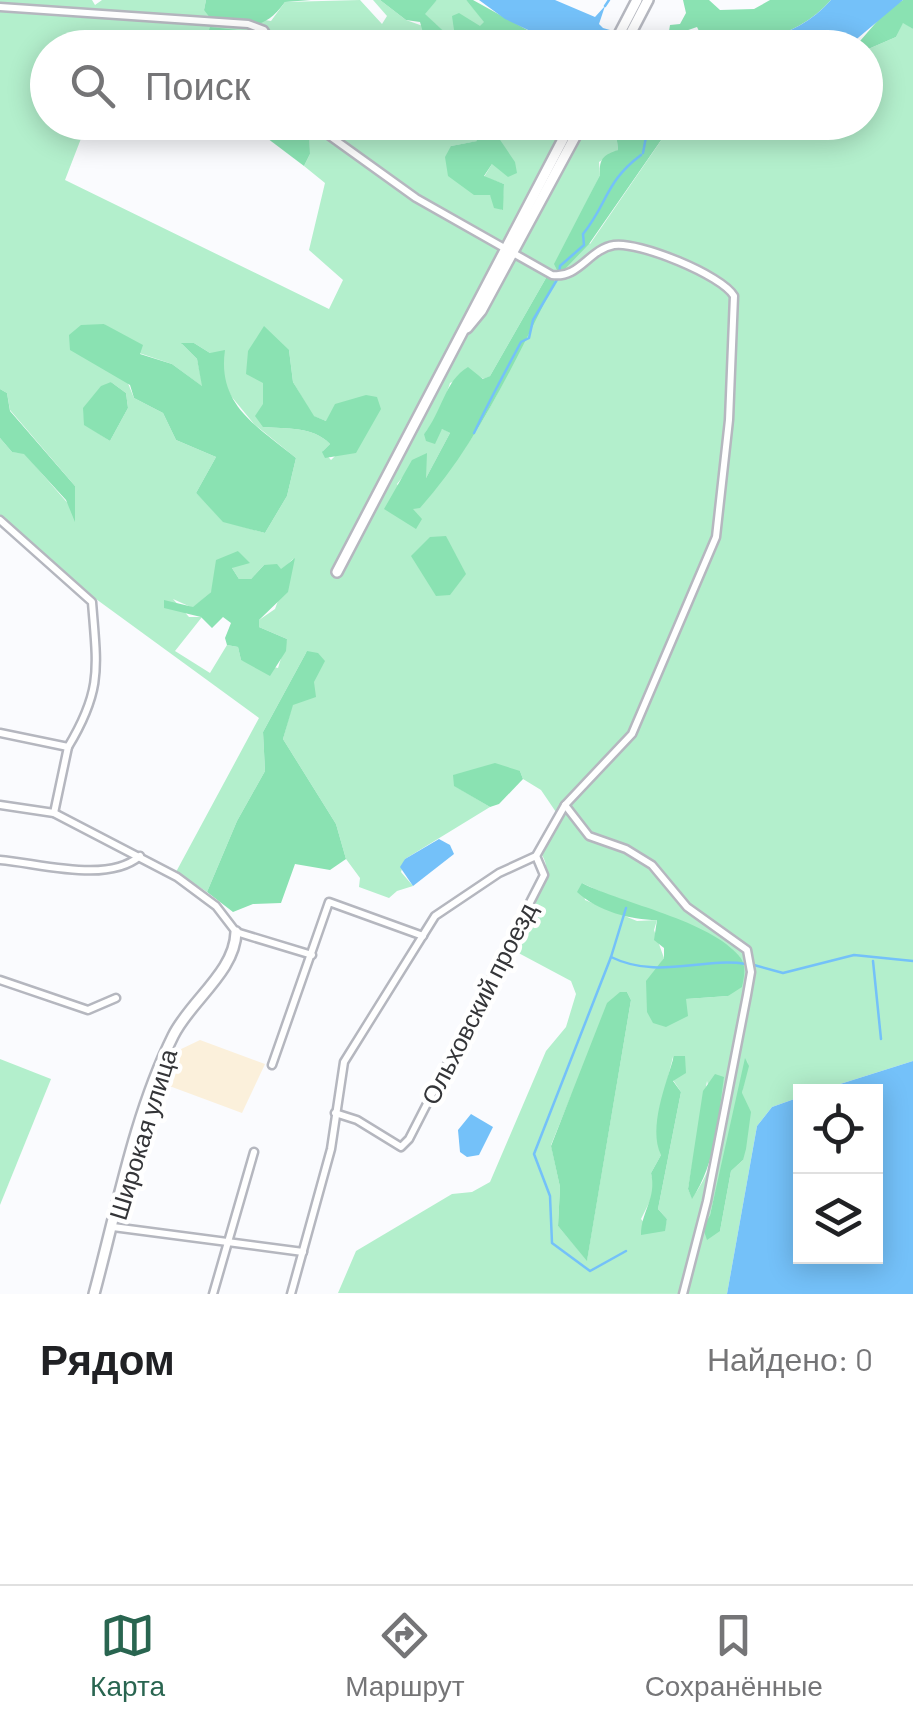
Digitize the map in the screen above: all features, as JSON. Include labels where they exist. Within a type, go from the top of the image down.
[{"type":"street","points":[[629,30],[637,0]]},
{"type":"street","points":[[624,30],[648,0]]},
{"type":"street","points":[[0,6],[248,24],[264,30]]},
{"type":"street","points":[[291,1294],[331,1149],[344,1062],[422,936],[446,906],[536,856],[565,805],[632,734],[716,537],[735,305],[729,288],[714,276],[626,244],[608,246],[565,276],[552,275],[379,174],[334,140]]},
{"type":"street","points":[[337,572],[458,337],[481,312],[563,140]]},
{"type":"street","points":[[509,251],[573,140]]},
{"type":"street","points":[[0,520],[92,602],[96,687],[91,707],[68,747],[54,813]]},
{"type":"street","points":[[0,733],[68,747]]},
{"type":"street","points":[[565,805],[590,836],[626,849],[652,865],[687,908],[746,950],[751,972],[747,995],[707,1201],[683,1294]]},
{"type":"street","points":[[0,806],[54,813],[140,856],[216,906],[236,932],[312,955]]},
{"type":"street","points":[[0,860],[96,870],[124,866],[140,856]]},
{"type":"street","name":"Ольховский проезд","points":[[335,1112],[357,1120],[401,1148],[544,876],[536,856]]},
{"type":"street","points":[[272,1065],[329,902],[422,936]]},
{"type":"street","name":"Широкая улица","points":[[94,1294],[146,1106],[170,1041],[189,1008],[233,953],[236,932]]},
{"type":"street","points":[[0,980],[88,1010],[116,998]]},
{"type":"street","points":[[212,1294],[254,1152]]},
{"type":"street","points":[[112,1228],[304,1252]]},
{"type":"shaded area","points":[[200,1040],[265,1064],[242,1113],[164,1084],[177,1051]]},
{"type":"green space","points":[[0,0],[92,0],[95,5],[102,0],[206,0],[204,10],[271,21],[285,2],[360,0],[382,24],[387,16],[373,0],[380,0],[406,20],[434,30],[30,30],[30,140],[80,140],[65,180],[329,309],[343,280],[309,250],[325,183],[304,166],[310,154],[310,140],[478,140],[451,146],[502,210],[504,184],[484,177],[492,164],[493,140],[617,140],[618,150],[599,162],[600,175],[574,228],[590,244],[661,140],[883,140],[883,43],[896,37],[903,22],[913,29],[913,1061],[840,1084],[793,1084],[793,1100],[772,1107],[757,1126],[727,1294],[338,1293],[356,1251],[452,1194],[472,1192],[490,1182],[546,1051],[566,1027],[576,994],[571,981],[511,949],[541,890],[546,866],[542,855],[560,818],[541,790],[523,779],[520,771],[454,775],[455,786],[490,807],[405,859],[401,872],[413,886],[389,898],[359,887],[360,878],[346,859],[336,824],[283,739],[307,651],[263,732],[265,771],[237,821],[207,892],[176,872],[259,718],[96,599],[0,522],[0,438],[12,452],[24,453],[71,507],[75,486],[10,410],[7,393],[0,389]],"holes":[[[552,277],[510,369],[476,431],[457,460],[412,508],[397,484],[410,468],[425,480],[450,433],[443,429],[424,434],[440,414],[450,383],[474,374],[484,379],[490,376],[546,278]],[[104,324],[139,353],[172,364],[203,387],[197,359],[182,344],[194,343],[210,353],[231,396],[254,424],[296,458],[287,496],[265,533],[223,521],[196,493],[216,457],[176,440],[163,413],[134,398]],[[289,350],[293,382],[313,416],[326,421],[337,454],[331,460],[323,451],[330,444],[316,434],[263,427],[263,382]],[[111,382],[126,393],[128,408],[110,441],[84,424]],[[239,551],[232,568],[239,579],[251,579],[264,565],[281,570],[293,559],[275,609],[259,620],[259,627],[287,639],[278,668],[241,660],[238,647],[227,645],[210,673],[175,651],[202,617],[189,617],[173,599],[193,608],[211,592]],[[582,883],[740,957],[728,996],[686,999],[655,972],[664,958],[654,930],[657,920],[637,921],[585,900]],[[627,992],[631,1000],[587,1260],[558,1226],[560,1187],[551,1145],[571,1096]],[[673,1057],[673,1080],[681,1092],[658,1209],[667,1219],[664,1231],[651,1231],[641,1219],[655,1191],[651,1173],[661,1155],[659,1113]],[[748,1060],[742,1093],[743,1160],[731,1171],[720,1231],[703,1228],[710,1215]],[[707,1081],[714,1141],[708,1170],[692,1198],[688,1189]]]},
{"type":"green space","points":[[206,0],[311,0],[285,2],[269,19],[252,25],[211,19],[204,10]]},
{"type":"green space","points":[[380,0],[437,0],[425,14],[442,30],[422,30],[420,22],[406,20]]},
{"type":"green space","points":[[437,0],[466,0],[485,22],[482,30],[442,30],[424,14]]},
{"type":"green space","points":[[466,0],[473,0],[527,30],[454,30],[452,16],[459,13],[480,26],[484,22]]},
{"type":"green space","points":[[683,0],[709,0],[720,10],[754,9],[770,0],[831,0],[818,13],[789,30],[669,30],[670,25],[680,24],[686,13]]},
{"type":"green space","points":[[903,0],[913,0],[913,29],[903,23],[896,37],[883,43],[883,30],[870,30],[886,11]]},
{"type":"green space","points":[[270,140],[310,140],[310,154],[304,166]]},
{"type":"green space","points":[[500,140],[515,162],[517,173],[508,177],[492,164],[484,176],[504,184],[503,210],[494,208],[490,195],[474,195],[448,176],[445,157],[451,146]]},
{"type":"green space","points":[[617,140],[661,140],[589,244],[564,270],[557,270],[554,264],[600,175],[601,161],[618,150]]},
{"type":"green space","points":[[552,277],[555,282],[478,428],[441,483],[420,508],[413,509],[422,519],[416,529],[384,509],[412,460],[427,453],[426,478],[450,433],[442,429],[435,444],[426,441],[424,434],[454,380],[468,367],[483,379],[490,376],[546,278]]},
{"type":"green space","points":[[104,324],[143,345],[140,354],[172,364],[202,386],[197,359],[181,343],[194,343],[210,353],[225,350],[227,386],[234,400],[254,424],[296,458],[287,496],[265,533],[223,522],[196,493],[216,457],[176,440],[163,413],[134,398],[130,385],[70,350],[69,335],[81,325]]},
{"type":"green space","points":[[264,326],[289,350],[293,382],[314,416],[326,421],[335,404],[366,395],[377,397],[381,409],[356,453],[325,458],[322,452],[330,444],[323,438],[299,429],[263,427],[255,416],[263,404],[263,383],[246,374],[248,351]]},
{"type":"green space","points":[[111,382],[126,393],[128,408],[110,441],[84,425],[83,408],[101,386]]},
{"type":"green space","points":[[0,389],[7,393],[10,411],[75,486],[75,522],[66,500],[24,454],[12,452],[0,438]]},
{"type":"green space","points":[[446,536],[466,574],[450,595],[436,596],[411,556],[430,537]]},
{"type":"green space","points":[[238,551],[250,563],[232,568],[239,579],[251,579],[264,565],[277,564],[281,569],[295,558],[288,592],[259,620],[259,627],[287,639],[286,651],[270,676],[241,660],[238,647],[227,645],[225,638],[231,623],[223,617],[212,628],[201,617],[164,608],[164,600],[193,607],[211,592],[216,560]]},
{"type":"green space","points":[[307,651],[318,653],[325,661],[314,682],[316,697],[293,705],[283,739],[336,824],[346,859],[330,870],[295,864],[281,903],[253,904],[233,912],[207,892],[237,821],[265,771],[263,732]]},
{"type":"green space","points":[[495,763],[520,771],[523,779],[499,804],[490,807],[454,786],[453,775]]},
{"type":"green space","points":[[582,883],[688,923],[726,944],[744,964],[742,987],[728,996],[686,999],[688,1016],[666,1027],[653,1023],[647,1012],[646,981],[664,958],[664,948],[654,940],[657,920],[604,909],[577,892]]},
{"type":"green space","points":[[620,992],[627,992],[631,1000],[587,1261],[558,1226],[560,1187],[551,1146],[607,1003]]},
{"type":"green space","points":[[674,1056],[685,1056],[686,1073],[673,1081],[681,1092],[658,1209],[667,1219],[665,1231],[641,1235],[652,1190],[651,1173],[661,1155],[657,1119]]},
{"type":"green space","points":[[745,1058],[749,1066],[742,1093],[751,1112],[746,1149],[743,1160],[731,1171],[720,1231],[707,1240],[703,1228],[710,1215]]},
{"type":"green space","points":[[0,1059],[51,1079],[0,1205]]},
{"type":"green space","points":[[715,1074],[724,1077],[715,1140],[692,1199],[688,1189],[703,1091]]},
{"type":"water","points":[[479,0],[555,0],[595,17],[605,6],[599,24],[611,30],[528,30]]},
{"type":"water","points":[[831,0],[903,0],[867,30],[788,30],[809,20]]},
{"type":"water","points":[[439,839],[450,845],[454,854],[413,886],[400,867],[405,859]]},
{"type":"water","points":[[913,1061],[913,1294],[727,1294],[757,1126],[772,1107],[793,1100],[793,1264],[883,1264],[883,1084],[840,1084]]},
{"type":"water","points":[[471,1114],[493,1127],[479,1155],[467,1157],[460,1152],[458,1130]]},
{"type":"waterway","points":[[605,6],[609,0]]},
{"type":"waterway","points":[[643,153],[645,140]]},
{"type":"waterway","points":[[559,274],[560,266],[584,245],[583,234],[613,184],[641,155]]},
{"type":"waterway","points":[[474,433],[521,342],[529,338],[533,320],[558,278]]},
{"type":"waterway","points":[[626,908],[611,957],[646,967],[746,964]]},
{"type":"waterway","points":[[754,965],[783,973],[854,955],[913,961]]},
{"type":"waterway","points":[[611,957],[534,1154],[550,1196],[552,1243],[590,1271],[626,1251]]},
{"type":"waterway","points":[[873,961],[881,1039]]}]
